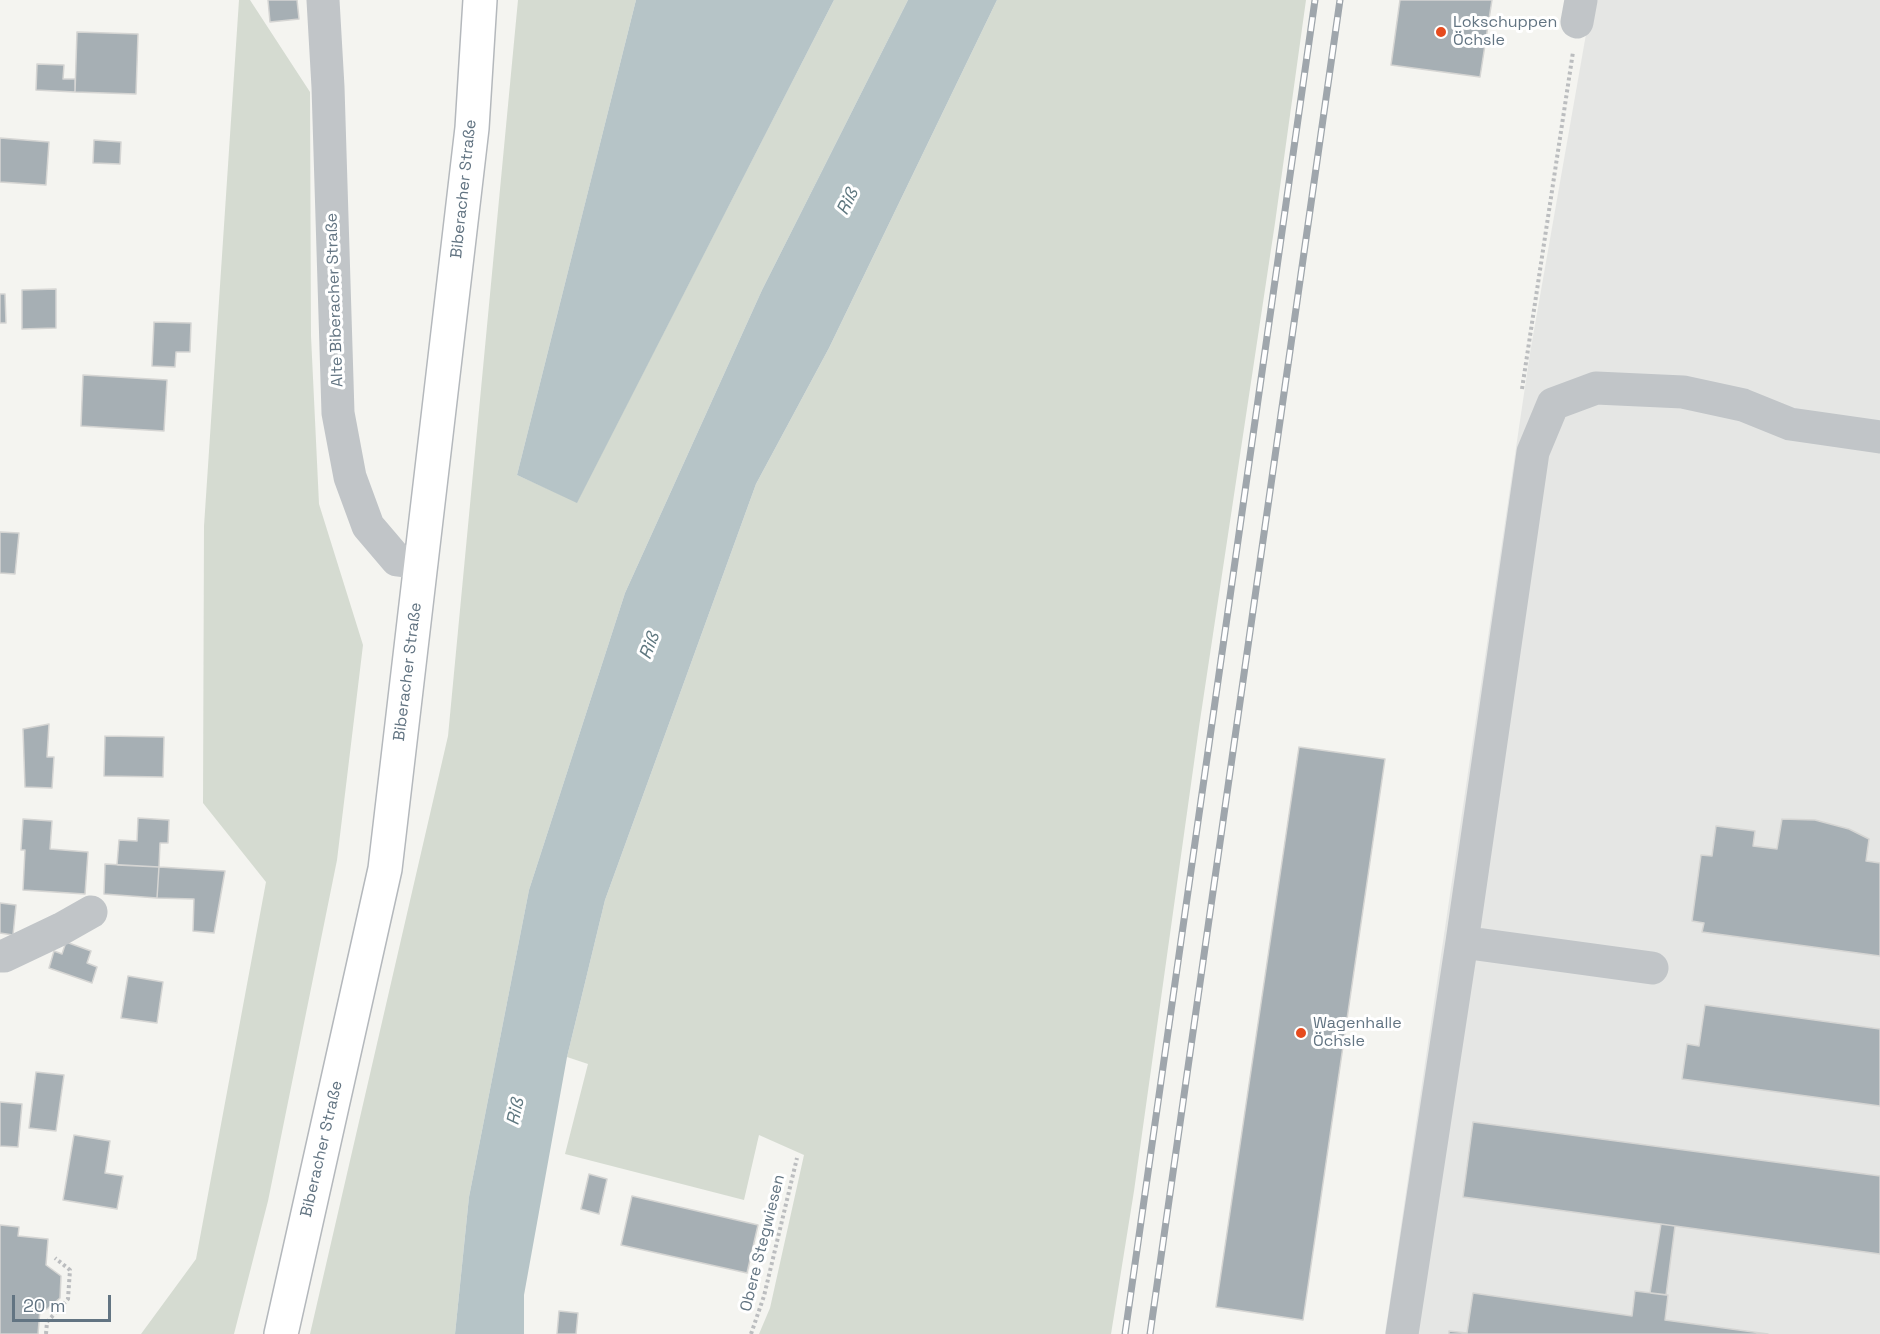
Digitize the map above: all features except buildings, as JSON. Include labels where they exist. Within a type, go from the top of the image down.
[{"type":"main road","name":"Biberacher Straße","points":[[281,1334],[385,869],[472,128],[480,0]]},
{"type":"street","name":"Alte Biberacher Straße","points":[[323,0],[328,87],[338,413],[350,477],[368,526],[396,560],[421,563]]},
{"type":"street","points":[[1402,1334],[1533,452],[1553,404],[1596,388],[1683,392],[1743,405],[1790,424],[1880,437]]},
{"type":"street","points":[[0,956],[61,929],[91,912]]},
{"type":"street","points":[[1462,942],[1652,968]]},
{"type":"path","name":"Obere Stegwiesen","points":[[751,1334],[764,1296],[797,1158]]},
{"type":"path","points":[[46,1334],[47,1322],[68,1299],[70,1270],[55,1258]]},
{"type":"shaded area","points":[[239,0],[250,0],[310,92],[311,336],[319,504],[363,645],[337,860],[268,1201],[234,1334],[141,1334],[196,1259],[266,882],[203,803],[204,526]]},
{"type":"shaded area","points":[[518,0],[636,0],[517,475],[577,502],[834,0],[908,0],[762,290],[625,593],[529,890],[469,1197],[455,1334],[310,1334],[448,736]]},
{"type":"shaded area","points":[[997,0],[1306,0],[1275,223],[1199,727],[1134,1191],[1111,1334],[759,1334],[770,1308],[804,1155],[759,1135],[744,1200],[565,1154],[588,1064],[567,1057],[605,900],[756,484],[829,348]]},
{"type":"shaded area","points":[[1592,0],[1880,0],[1880,1334],[1385,1334],[1530,353]]},
{"type":"water","points":[[636,0],[834,0],[577,503],[517,475]]},
{"type":"water","name":"Riß","points":[[908,0],[997,0],[829,348],[756,484],[605,900],[567,1057],[524,1295],[524,1334],[455,1334],[469,1197],[529,890],[625,593],[762,290]]},
{"type":"railway","points":[[1125,1334],[1315,0]]},
{"type":"railway","points":[[1150,1334],[1340,0]]},
{"type":"place","name":"Lokschuppen Öchsle","points":[[1441,32]]},
{"type":"place","name":"Wagenhalle Öchsle","points":[[1301,1033]]}]
